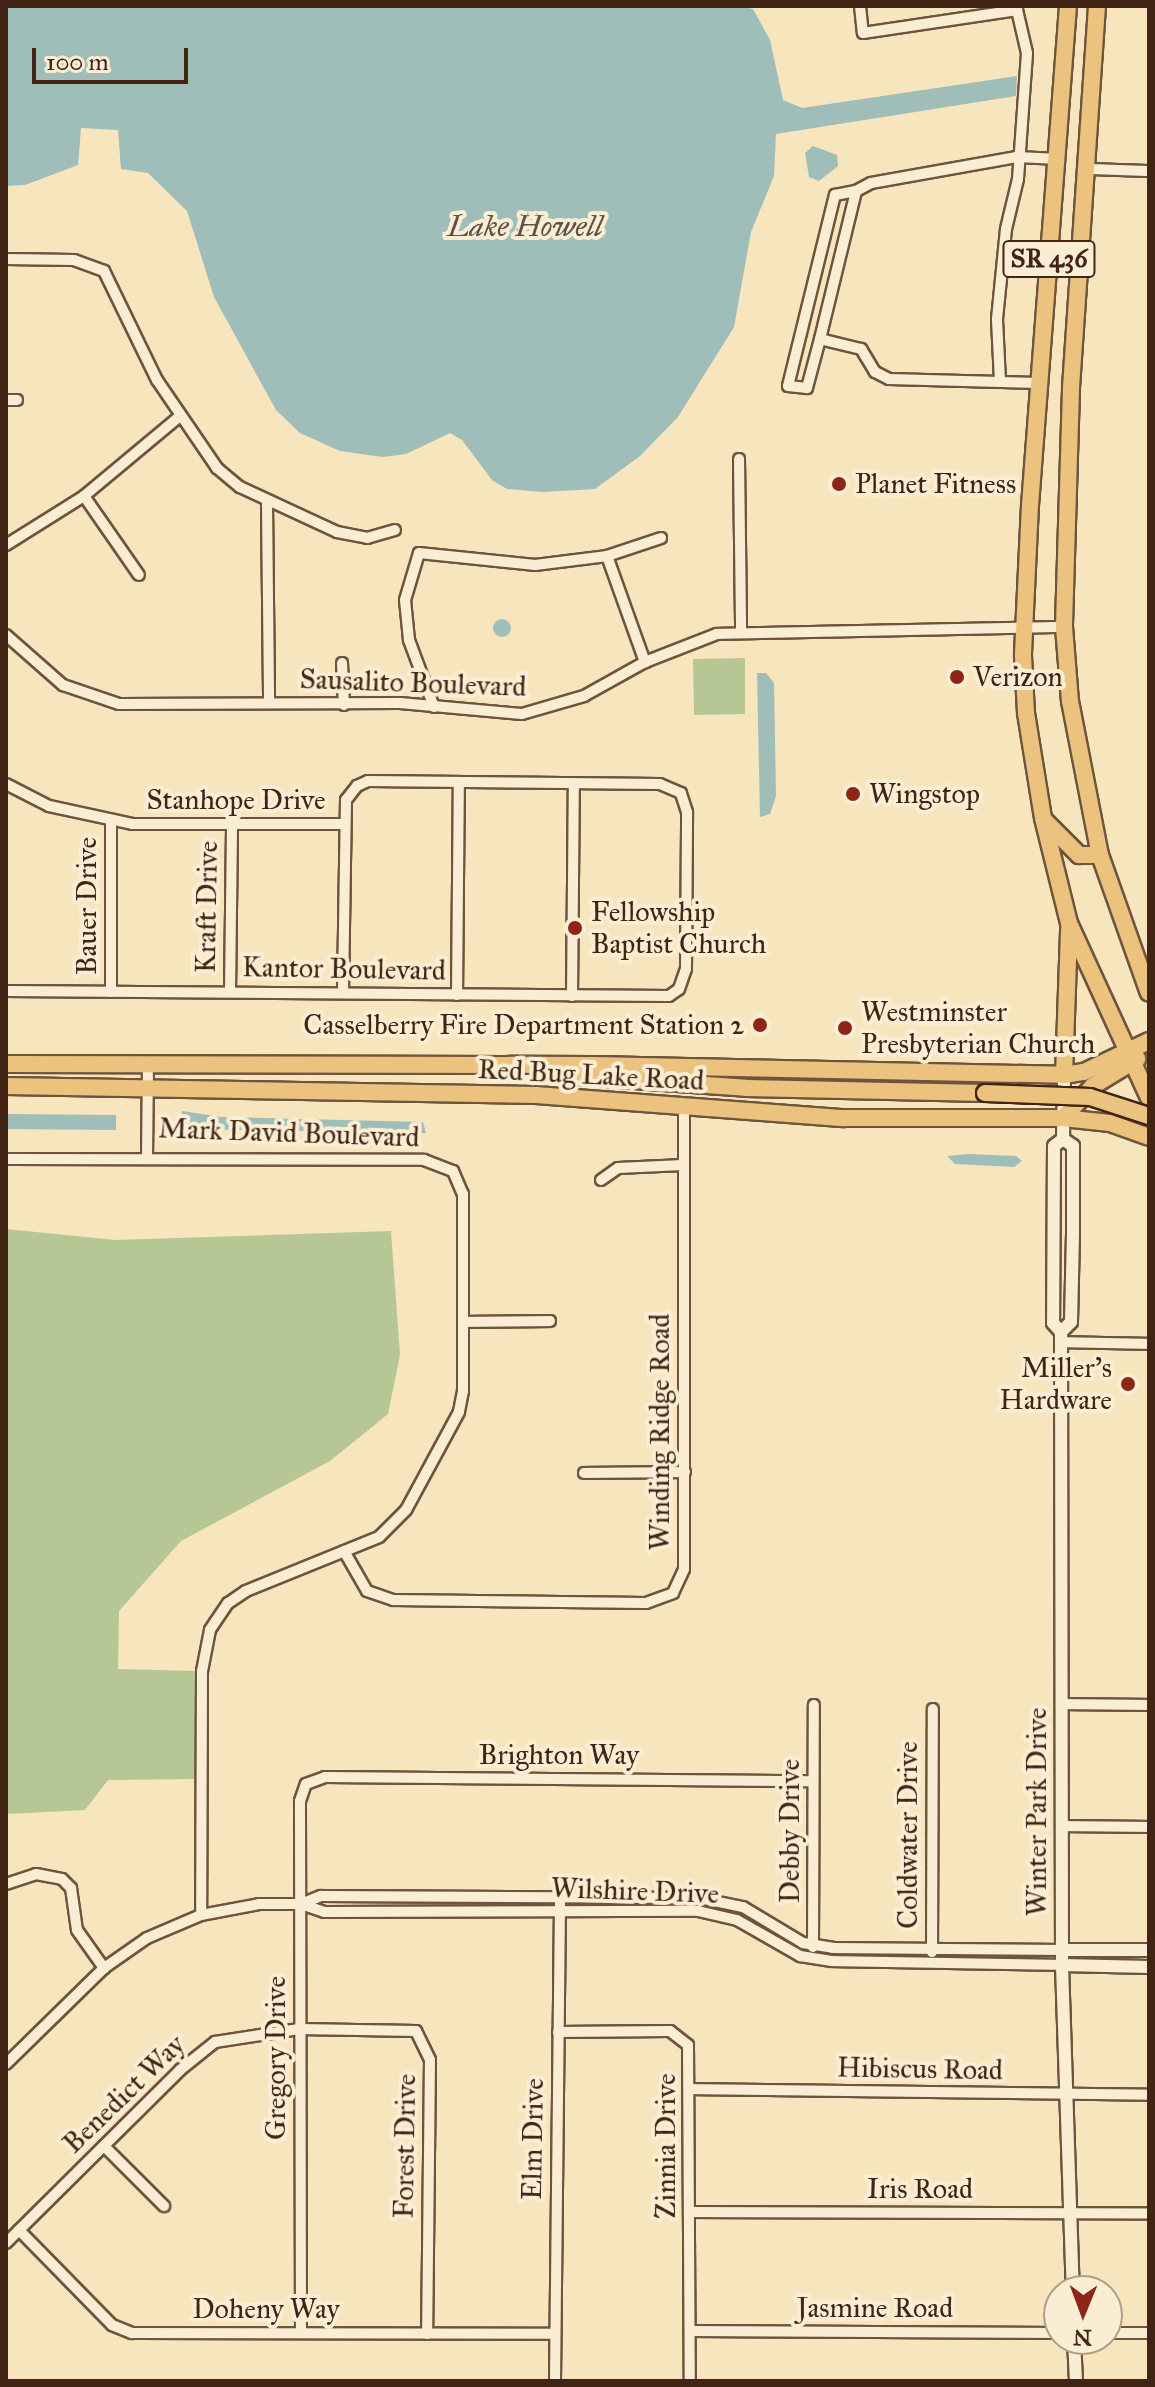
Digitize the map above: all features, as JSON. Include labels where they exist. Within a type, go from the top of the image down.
[{"type":"main road","name":"SR 436","points":[[1068,6],[1059,159],[1038,383],[1024,629],[1026,713],[1043,818],[1069,923],[1128,1058],[1149,1098]]},
{"type":"main road","name":"SR 436","points":[[1097,6],[1071,389],[1064,627],[1070,701],[1100,855],[1149,993]]},
{"type":"main road","points":[[1043,818],[1079,855],[1100,855]]},
{"type":"main road","name":"Winter Park Drive","points":[[1064,1075],[1069,923]]},
{"type":"main road","name":"Red Bug Lake Road","points":[[6,1086],[536,1095],[844,1118],[1063,1118],[1093,1086],[1149,1041]]},
{"type":"main road","name":"Red Bug Lake Road","points":[[6,1064],[405,1068],[594,1065],[1064,1075],[1149,1052]]},
{"type":"main road","points":[[405,1068],[746,1088],[1090,1097],[1149,1116]]},
{"type":"main road","points":[[1063,1118],[1110,1123],[1149,1137]]},
{"type":"street","points":[[860,6],[863,33],[1017,8],[1027,53],[997,319],[1000,381]]},
{"type":"street","points":[[856,191],[807,388],[788,386],[835,195],[856,191],[871,183],[1017,157],[1059,159]]},
{"type":"street","points":[[1088,169],[1149,171]]},
{"type":"street","points":[[6,259],[74,260],[104,271],[180,416],[217,468],[267,503],[302,520],[367,538],[395,530]]},
{"type":"street","points":[[820,339],[861,349],[875,372],[889,379],[1038,383]]},
{"type":"street","points":[[6,545],[84,496],[180,416]]},
{"type":"street","points":[[739,459],[741,630]]},
{"type":"street","points":[[84,496],[139,575]]},
{"type":"street","points":[[267,503],[269,701]]},
{"type":"street","points":[[434,707],[409,640],[405,600],[419,553],[535,565],[607,556],[661,538]]},
{"type":"street","points":[[607,556],[645,662]]},
{"type":"street","name":"Sausalito Boulevard","points":[[6,635],[63,685],[89,697],[148,707],[269,701],[434,707],[507,714],[552,708],[645,662],[717,634],[741,630],[1064,627]]},
{"type":"street","points":[[342,663],[344,705]]},
{"type":"street","name":"Stanhope Drive","points":[[6,784],[49,806],[111,821],[345,824],[350,792],[368,781],[660,784],[681,793],[687,812],[686,969],[679,989]]},
{"type":"street","points":[[457,995],[459,783]]},
{"type":"street","points":[[572,996],[574,783]]},
{"type":"street","name":"Bauer Drive","points":[[111,821],[111,992]]},
{"type":"street","name":"Kraft Drive","points":[[230,992],[232,823]]},
{"type":"street","points":[[343,992],[345,824]]},
{"type":"street","name":"Kantor Boulevard","points":[[6,991],[655,997],[679,989]]},
{"type":"street","name":"Mark David Boulevard","points":[[148,1066],[147,1159],[442,1164],[453,1171],[463,1194],[463,1391],[449,1431],[393,1527],[344,1551],[246,1591],[228,1603],[210,1630],[202,1671],[201,1915]]},
{"type":"street","name":"Winter Park Drive","points":[[1063,1139],[1064,1075]]},
{"type":"street","name":"Winding Ridge Road","points":[[344,1551],[367,1591],[393,1600],[661,1600],[673,1593],[684,1569],[684,1105]]},
{"type":"street","name":"Winter Park Drive","points":[[1061,1337],[1071,1322],[1073,1217],[1073,1146],[1063,1139]]},
{"type":"street","name":"Winter Park Drive","points":[[1063,1139],[1054,1146],[1053,1323],[1061,1337],[1062,1965],[1072,2275]]},
{"type":"street","points":[[6,1159],[147,1159]]},
{"type":"street","points":[[601,1180],[618,1168],[683,1165]]},
{"type":"street","points":[[463,1322],[550,1321]]},
{"type":"street","points":[[1061,1337],[1149,1344]]},
{"type":"street","points":[[584,1473],[685,1472]]},
{"type":"street","points":[[1063,1704],[1149,1705]]},
{"type":"street","name":"Debby Drive","points":[[812,1957],[814,1705]]},
{"type":"street","name":"Coldwater Drive","points":[[932,1962],[933,1709]]},
{"type":"street","name":"Brighton Way","points":[[306,1784],[325,1777],[813,1781]]},
{"type":"street","name":"Gregory Drive","points":[[301,2333],[300,1801],[306,1784]]},
{"type":"street","points":[[1063,1826],[1149,1827]]},
{"type":"street","points":[[6,1884],[36,1874],[62,1879],[71,1888],[77,1930],[104,1968]]},
{"type":"street","name":"Wilshire Drive","points":[[301,1904],[321,1896],[722,1900],[814,1944],[1149,1950]]},
{"type":"street","name":"Elm Drive","points":[[555,2381],[560,1898]]},
{"type":"street","name":"Wilshire Drive","points":[[6,2064],[104,1968],[147,1938],[201,1915],[259,1904],[301,1904],[324,1912],[719,1913],[755,1928],[776,1945],[812,1957],[1149,1967]]},
{"type":"street","name":"Benedict Way","points":[[6,2243],[180,2070],[215,2042],[299,2029]]},
{"type":"street","name":"Forest Drive","points":[[299,2029],[402,2029],[416,2031],[428,2047],[427,2334]]},
{"type":"street","name":"Zinnia Drive","points":[[558,2032],[670,2031],[688,2045],[690,2381]]},
{"type":"street","name":"Hibiscus Road","points":[[689,2089],[1149,2095]]},
{"type":"street","points":[[104,2146],[164,2206]]},
{"type":"street","name":"Iris Road","points":[[690,2212],[1149,2214]]},
{"type":"street","name":"Doheny Way","points":[[19,2230],[122,2331],[555,2334]]},
{"type":"street","name":"Jasmine Road","points":[[690,2331],[1043,2333]]},
{"type":"street","points":[[1123,2333],[1149,2333]]},
{"type":"street","points":[[1075,2355],[1076,2381]]},
{"type":"green space","points":[[745,658],[745,714],[694,715],[693,659]]},
{"type":"green space","points":[[6,1229],[115,1240],[391,1231],[400,1355],[388,1414],[330,1461],[181,1541],[119,1611],[118,1669],[195,1671],[195,1779],[108,1780],[85,1810],[6,1814]]},
{"type":"water","name":"Lake Howell","points":[[6,6],[737,6],[753,9],[770,40],[783,100],[802,108],[1017,76],[1016,96],[776,134],[774,176],[751,232],[734,327],[678,417],[640,456],[595,489],[542,492],[507,489],[492,480],[462,440],[450,433],[406,454],[383,457],[340,451],[300,433],[276,410],[214,297],[187,211],[148,173],[121,169],[118,130],[81,128],[78,165],[25,185],[6,186]]},
{"type":"water","points":[[813,146],[837,155],[838,166],[819,181],[809,177],[805,153]]},
{"type":"water","points":[[498,619],[506,619],[511,628],[509,635],[498,637],[493,632],[493,624]]},
{"type":"water","points":[[757,673],[766,673],[774,683],[776,796],[770,814],[760,817]]},
{"type":"water","points":[[182,1111],[221,1117],[423,1122],[426,1133],[180,1129]]},
{"type":"water","points":[[6,1114],[116,1115],[116,1130],[6,1129]]},
{"type":"water","points":[[947,1156],[1016,1156],[1022,1161],[1014,1167],[955,1164]]},
{"type":"place","name":"Planet Fitness","points":[[839,484]]},
{"type":"place","name":"Verizon","points":[[957,677]]},
{"type":"place","name":"Wingstop","points":[[853,794]]},
{"type":"place","name":"Fellowship Baptist Church","points":[[575,928]]},
{"type":"place","name":"Casselberry Fire Department Station 2","points":[[760,1025]]},
{"type":"place","name":"Westminster Presbyterian Church","points":[[845,1028]]},
{"type":"place","name":"Miller's Hardware","points":[[1128,1384]]}]
